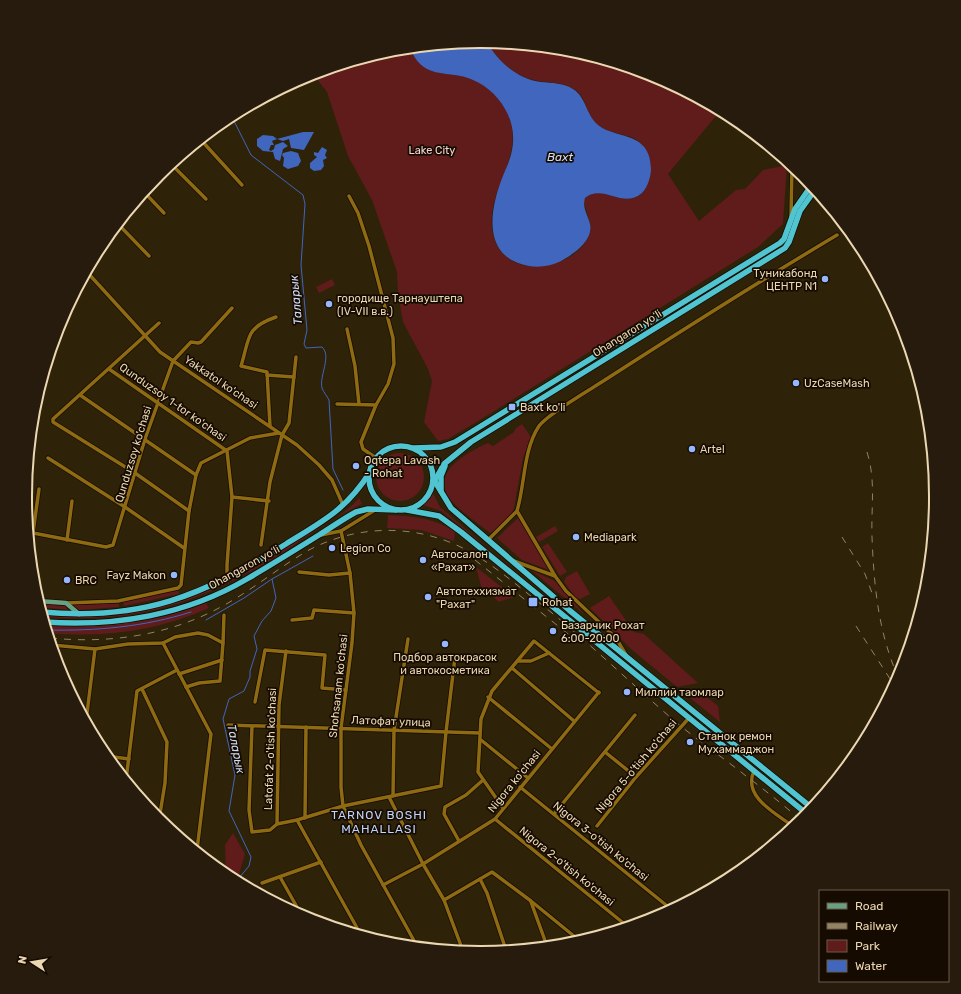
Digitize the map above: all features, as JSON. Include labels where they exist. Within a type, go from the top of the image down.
[{"type":"highway","name":"Ohangaron yoʻli","points":[[414,448],[441,447],[456,442],[780,243],[784,239],[790,220],[801,199],[808,191]]},
{"type":"highway","name":"Ohangaron yoʻli","points":[[434,482],[438,472],[449,459],[471,442],[785,248],[790,242],[800,211],[809,192]]},
{"type":"highway","points":[[802,810],[444,519],[434,515],[407,510],[396,510],[383,504],[376,498],[370,486],[370,472],[376,458],[384,450],[391,447],[403,445],[414,448],[429,461],[432,468],[434,482],[442,497],[451,508],[627,658],[807,804]]},
{"type":"highway","points":[[442,497],[441,476],[449,459]]},
{"type":"highway","name":"Ohangaron yoʻli","points":[[47,612],[79,614],[134,610],[160,605],[185,597],[230,577],[323,521],[344,506],[354,496],[370,472]]},
{"type":"highway","points":[[407,510],[416,507],[424,501],[434,482]]},
{"type":"highway","name":"Ohangaron yoʻli","points":[[50,622],[73,624],[108,622],[152,616],[183,608],[238,584],[356,512],[376,509],[396,510]]},
{"type":"highway","points":[[622,663],[627,658]]},
{"type":"main road","points":[[45,601],[66,603],[79,614]]},
{"type":"street","points":[[204,143],[242,185]]},
{"type":"street","points":[[176,169],[206,200]]},
{"type":"street","points":[[790,220],[792,174]]},
{"type":"street","points":[[148,196],[164,213]]},
{"type":"street","points":[[349,196],[358,213],[369,246],[393,338],[394,364],[388,384],[376,405],[361,442],[363,449],[376,458]]},
{"type":"street","points":[[122,228],[149,256]]},
{"type":"street","points":[[488,540],[517,511],[531,446],[541,424],[580,396],[742,292],[837,235]]},
{"type":"street","name":"Yakkatol ko'chasi","points":[[90,276],[160,352],[270,426],[304,451],[325,471],[333,483],[344,506]]},
{"type":"street","name":"Qunduzsoy ko'chasi","points":[[66,540],[106,547],[113,545],[145,439],[173,361],[187,344],[191,342],[201,342],[232,308]]},
{"type":"street","points":[[270,426],[266,371],[241,366],[253,328],[262,322],[276,317]]},
{"type":"street","points":[[159,323],[53,419],[53,422],[135,473],[189,511]]},
{"type":"street","points":[[347,329],[355,366],[359,404]]},
{"type":"street","points":[[261,545],[269,501],[270,482],[280,434],[289,423],[296,357]]},
{"type":"street","name":"Qunduzsoy 1-tor ko'chasi","points":[[109,369],[227,451]]},
{"type":"street","points":[[267,375],[294,377]]},
{"type":"street","points":[[80,395],[196,475]]},
{"type":"street","points":[[337,404],[376,405]]},
{"type":"street","points":[[66,603],[118,601],[178,588],[181,584],[189,511],[196,475],[201,463],[250,438],[280,434]]},
{"type":"street","points":[[227,451],[232,497],[227,565],[227,572],[230,577]]},
{"type":"street","points":[[48,458],[125,507],[184,548]]},
{"type":"street","points":[[33,530],[40,489]]},
{"type":"street","points":[[232,497],[269,501]]},
{"type":"street","points":[[34,533],[66,540],[72,501]]},
{"type":"street","points":[[318,535],[341,531],[376,509]]},
{"type":"street","points":[[517,511],[555,576],[575,601],[616,638],[627,658]]},
{"type":"street","name":"Shohsanam ko'chasi","points":[[341,531],[350,573],[354,613],[341,728],[341,787],[343,806],[361,845],[414,941]]},
{"type":"street","points":[[512,560],[555,576]]},
{"type":"street","points":[[299,572],[329,574],[350,573]]},
{"type":"street","points":[[178,588],[185,597]]},
{"type":"street","points":[[292,620],[312,618],[314,610],[354,613]]},
{"type":"street","points":[[186,686],[220,681],[224,615]]},
{"type":"street","points":[[58,646],[96,649],[128,644],[163,643],[175,637],[198,633],[208,635],[223,643]]},
{"type":"street","points":[[408,639],[394,730],[391,797],[423,864],[444,900],[461,945]]},
{"type":"street","points":[[503,808],[478,772],[482,717],[488,697],[495,686],[534,641],[549,653],[531,661],[518,661]]},
{"type":"street","points":[[163,643],[210,734],[198,845]]},
{"type":"street","points":[[87,712],[96,649]]},
{"type":"street","points":[[255,702],[264,650],[325,655],[322,688],[346,690]]},
{"type":"street","name":"Latofat 2-o'tish ko'chasi","points":[[277,824],[279,705],[286,651]]},
{"type":"street","name":"Nigora ko'chasi","points":[[383,885],[423,864],[459,840],[495,819],[599,692],[549,653]]},
{"type":"street","points":[[252,726],[249,810],[252,832],[270,830],[277,824],[305,818],[343,806],[442,786],[446,732],[455,657]]},
{"type":"street","points":[[179,674],[222,660]]},
{"type":"street","points":[[512,668],[574,721]]},
{"type":"street","points":[[127,773],[137,693],[177,670]]},
{"type":"street","points":[[142,689],[167,742],[165,783],[160,811]]},
{"type":"street","points":[[488,697],[552,749]]},
{"type":"street","points":[[554,814],[635,714]]},
{"type":"street","name":"Nigora 5-o'tish ko'chasi","points":[[596,826],[636,777],[690,718]]},
{"type":"street","name":"Латофат улица","points":[[228,725],[480,733]]},
{"type":"street","points":[[305,818],[306,727]]},
{"type":"street","points":[[481,740],[528,778]]},
{"type":"street","points":[[605,752],[636,777]]},
{"type":"street","points":[[116,757],[129,759]]},
{"type":"street","points":[[754,771],[751,781],[755,795],[789,822]]},
{"type":"street","points":[[459,840],[444,814],[444,807],[466,795],[483,780]]},
{"type":"street","name":"Nigora 3-o'tish ko'chasi","points":[[520,787],[665,905]]},
{"type":"street","name":"Nigora 2-o'tish ko'chasi","points":[[495,819],[623,923]]},
{"type":"street","points":[[297,820],[358,928]]},
{"type":"street","points":[[262,883],[321,862]]},
{"type":"street","points":[[444,900],[493,872],[573,936]]},
{"type":"street","points":[[280,877],[296,905]]},
{"type":"street","points":[[480,879],[487,893],[504,945]]},
{"type":"street","points":[[531,901],[545,941]]},
{"type":"green space","name":"Lake City","points":[[491,49],[539,52],[597,64],[625,72],[652,83],[705,109],[716,116],[668,174],[699,221],[736,190],[745,189],[763,170],[783,166],[787,170],[783,224],[758,247],[480,420],[448,439],[438,441],[424,422],[432,381],[428,369],[403,322],[398,293],[397,272],[372,200],[348,156],[327,92],[317,80],[336,72],[364,64],[413,54],[415,58],[427,69],[434,72],[466,77],[481,84],[491,91],[499,99],[511,122],[513,139],[510,156],[493,206],[492,223],[495,241],[503,254],[515,262],[529,266],[544,266],[559,262],[573,255],[583,245],[590,232],[590,225],[584,200],[590,195],[598,193],[630,199],[638,196],[645,189],[650,175],[649,160],[647,152],[643,146],[631,137],[609,131],[597,124],[593,120],[578,92],[561,84],[539,81],[523,76],[508,68]]},
{"type":"green space","points":[[332,279],[335,285],[319,293],[316,287]]},
{"type":"green space","points":[[522,424],[531,437],[523,458],[514,508],[505,523],[490,533],[462,511],[452,501],[444,487],[445,478],[449,470],[463,456],[488,443],[493,446],[514,432],[516,428]]},
{"type":"green space","points":[[400,453],[409,455],[417,460],[422,468],[424,477],[422,486],[417,494],[409,499],[400,501],[391,499],[383,494],[378,486],[376,477],[378,468],[383,460],[391,455]]},
{"type":"green space","points":[[433,493],[440,507],[490,550],[441,511],[423,505]]},
{"type":"green space","points":[[359,498],[362,504],[338,517],[353,505]]},
{"type":"green space","points":[[388,515],[414,517],[447,527],[455,532],[454,541],[421,530],[387,528]]},
{"type":"green space","points":[[338,517],[282,553],[252,570],[224,585],[196,597],[140,613],[110,617],[48,617],[48,615],[93,616],[118,614],[167,605],[214,588],[244,573]]},
{"type":"green space","points":[[518,518],[549,570],[522,560],[497,538]]},
{"type":"green space","points":[[555,526],[558,531],[539,542],[536,537]]},
{"type":"green space","points":[[548,543],[567,572],[560,576],[542,547]]},
{"type":"green space","points":[[476,567],[514,597],[499,602],[481,586]]},
{"type":"green space","points":[[531,570],[555,581],[585,615]]},
{"type":"green space","points":[[577,571],[590,594],[580,599],[576,598],[564,582],[566,577]]},
{"type":"green space","points":[[178,590],[179,594],[124,606],[123,602]]},
{"type":"green space","points":[[609,596],[634,632],[644,634],[698,683],[677,687],[631,649],[590,608]]},
{"type":"green space","points":[[119,603],[119,607],[79,610],[72,605]]},
{"type":"green space","points":[[206,603],[209,608],[170,622],[130,631],[89,634],[54,633],[51,625],[87,626],[127,623],[147,620]]},
{"type":"green space","points":[[45,604],[65,606],[68,610],[46,608]]},
{"type":"green space","points":[[700,692],[718,706],[720,722],[685,694]]},
{"type":"green space","points":[[233,833],[245,854],[239,875],[226,866],[225,845]]},
{"type":"water","name":"Baхt","points":[[492,48],[503,63],[524,77],[541,82],[562,84],[573,89],[581,96],[590,115],[597,124],[604,129],[630,138],[645,147],[649,156],[651,168],[644,191],[635,197],[628,199],[599,193],[592,194],[585,198],[585,208],[590,224],[589,236],[575,252],[559,262],[538,267],[518,263],[507,257],[499,248],[495,238],[493,215],[497,192],[512,150],[513,134],[511,123],[507,114],[498,98],[483,85],[465,77],[433,72],[420,64],[413,54],[422,52],[451,49]]},
{"type":"water","points":[[303,132],[314,132],[304,150],[291,148],[289,139],[283,141],[277,139]]},
{"type":"water","points":[[263,135],[273,136],[277,139],[272,141],[274,145],[271,145],[269,150],[271,151],[274,149],[275,145],[283,142],[288,146],[283,149],[280,161],[275,159],[273,152],[263,151],[257,146],[257,139]]},
{"type":"water","points":[[322,147],[327,150],[325,155],[327,158],[323,160],[324,166],[321,170],[314,171],[310,168],[310,163],[317,157],[314,155],[314,152],[318,153]]},
{"type":"water","points":[[291,151],[298,153],[301,161],[298,166],[288,169],[283,166],[284,158],[282,155],[283,153]]},
{"type":"waterway","name":"Таларык","points":[[234,122],[251,155],[303,195],[305,204],[301,265],[307,330],[304,344],[306,348],[322,347],[325,351],[326,361],[322,378],[322,388],[329,400],[333,469],[343,490]]},
{"type":"waterway","name":"Таларык","points":[[241,876],[249,866],[251,857],[229,811],[235,775],[223,719],[229,699],[244,691],[250,677],[250,671],[257,649],[254,636],[262,621],[271,611],[276,598],[272,579],[313,556]]},
{"type":"waterway","points":[[206,620],[244,598],[272,579]]},
{"type":"waterway","points":[[52,630],[102,629],[138,625],[191,612]]},
{"type":"railway","points":[[867,452],[870,462],[872,483],[872,537],[878,608],[886,643],[895,669]]},
{"type":"railway","points":[[55,638],[96,640],[119,638],[142,635],[186,623],[228,603],[309,550],[329,541],[350,535],[372,531],[394,530],[437,538],[457,545],[477,556],[507,577],[571,629],[679,725],[796,816]]},
{"type":"railway","points":[[842,537],[865,574],[872,593]]},
{"type":"railway","points":[[475,560],[577,641]]},
{"type":"railway","points":[[856,626],[890,679]]},
{"type":"place","name":"Туникабонд ЦЕНТР N1","points":[[825,279]]},
{"type":"place","name":"городище Тарнауштепа (IV-VII в.в.)","points":[[329,304]]},
{"type":"place","name":"UzCaseMash","points":[[796,383]]},
{"type":"place","name":"Baxt ko'li","points":[[512,407]]},
{"type":"place","name":"Artel","points":[[692,449]]},
{"type":"place","name":"Oqtepa Lavash - Rohat","points":[[356,466]]},
{"type":"place","name":"Mediapark","points":[[576,537]]},
{"type":"place","name":"Legion Co","points":[[332,548]]},
{"type":"place","name":"Автосалон «Рахат»","points":[[423,560]]},
{"type":"place","name":"Fayz Makon","points":[[174,575]]},
{"type":"place","name":"BRC","points":[[67,580]]},
{"type":"place","name":"Автотеххизмат \"Рахат\"","points":[[428,597]]},
{"type":"place","name":"Rohat","points":[[533,602]]},
{"type":"place","name":"Базарчик Рохат 6:00-20:00","points":[[553,631]]},
{"type":"place","name":"Подбор автокрасок и автокосметика","points":[[445,644]]},
{"type":"place","name":"Миллий таомлар","points":[[627,692]]},
{"type":"place","name":"Станок ремон Мухаммаджон","points":[[690,742]]},
{"type":"district","name":"TARNOV BOSHI MAHALLASI","points":[[379,822]]}]
